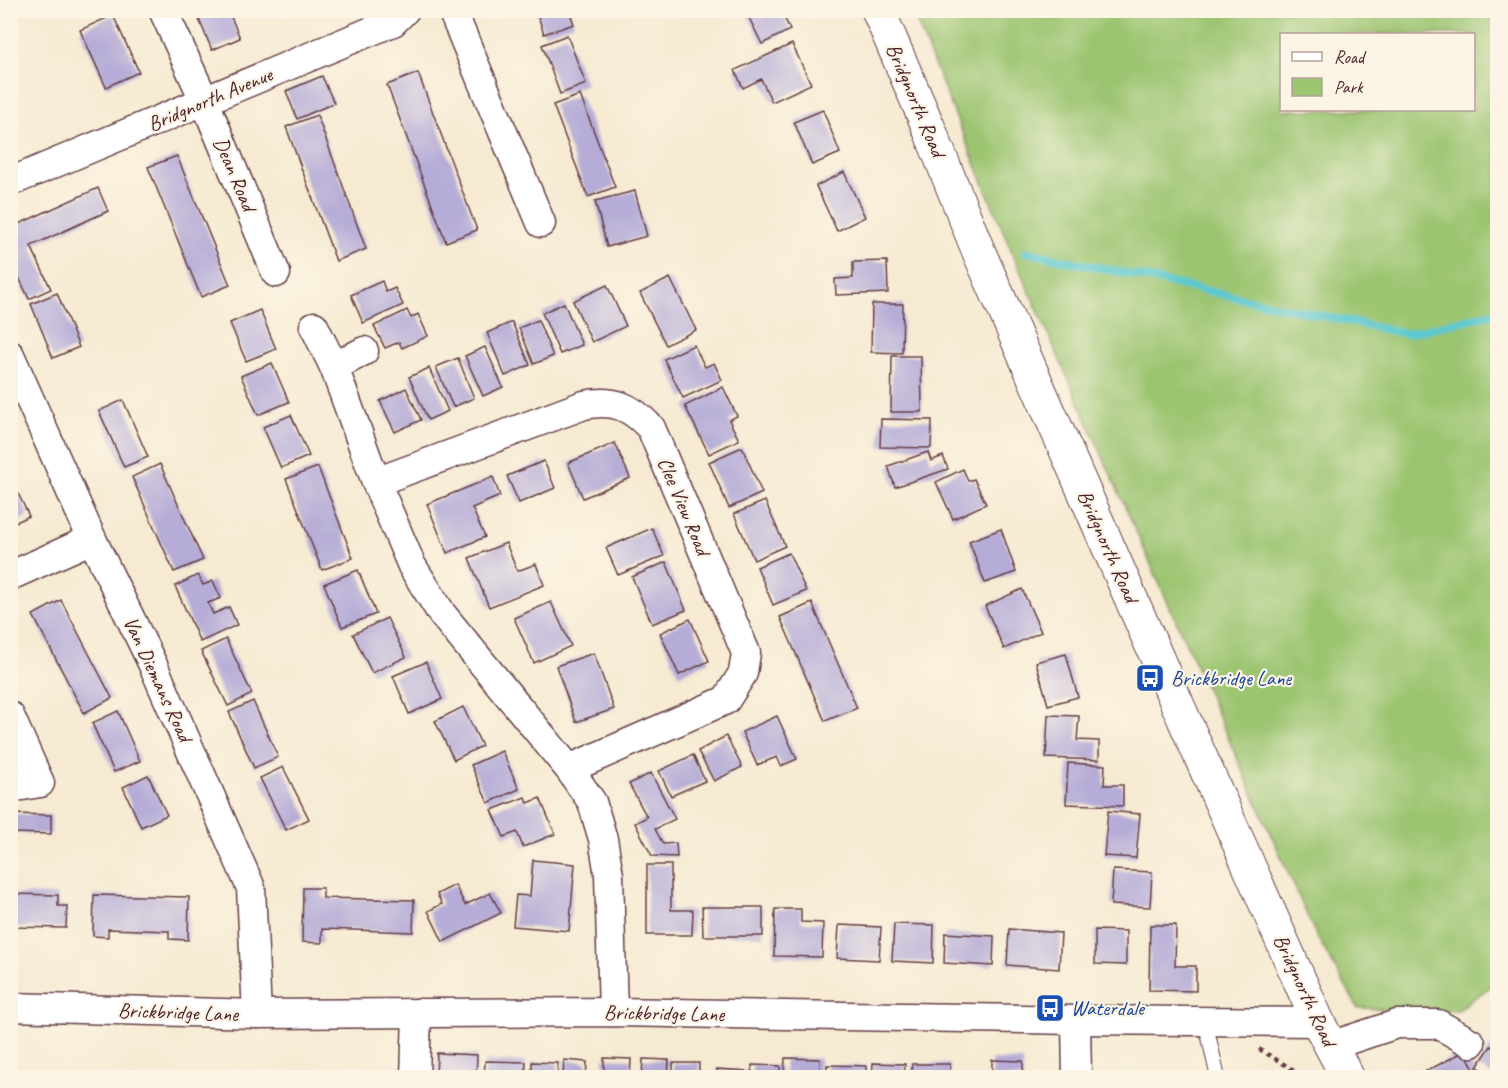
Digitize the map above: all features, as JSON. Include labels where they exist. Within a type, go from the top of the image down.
[{"type":"main road","name":"Bridgnorth Road","points":[[878,10],[987,272],[1324,1034],[1348,1077]]},
{"type":"street","name":"Dean Road","points":[[163,10],[205,102],[276,273]]},
{"type":"street","name":"Bridgnorth Avenue","points":[[10,182],[393,22],[405,10]]},
{"type":"street","points":[[452,10],[541,223]]},
{"type":"street","points":[[315,326],[334,367],[376,482],[412,566],[442,614],[569,769],[592,802],[603,839],[609,875],[613,1012]]},
{"type":"street","points":[[334,367],[364,351]]},
{"type":"street","name":"Van Diemans Road","points":[[13,367],[153,665],[251,888],[257,1014]]},
{"type":"street","name":"Clee View Road","points":[[376,482],[584,405],[602,401],[638,414],[651,428],[746,653],[743,673],[726,700],[569,769]]},
{"type":"street","points":[[10,576],[92,539]]},
{"type":"street","points":[[10,716],[40,783],[10,788]]},
{"type":"street","name":"Brickbridge Lane","points":[[10,1008],[257,1014],[613,1012],[1205,1020],[1324,1034],[1397,1024],[1438,1024],[1471,1043]]},
{"type":"street","points":[[415,1077],[417,1013]]},
{"type":"street","points":[[1076,1020],[1077,1077]]},
{"type":"lane","points":[[1205,1020],[1218,1077]]},
{"type":"green space","points":[[912,11],[1497,11],[1498,981],[1457,1011],[1358,1008],[1315,933],[1014,257]]},
{"type":"building","points":[[195,10],[228,10],[240,38],[212,50]]},
{"type":"building","points":[[536,10],[569,10],[574,24],[544,34]]},
{"type":"building","points":[[745,10],[781,10],[790,30],[762,44]]},
{"type":"building","points":[[113,15],[139,72],[106,87],[80,30]]},
{"type":"building","points":[[567,35],[586,84],[560,94],[542,45]]},
{"type":"building","points":[[792,44],[811,84],[772,102],[761,79],[743,88],[735,70]]},
{"type":"building","points":[[418,73],[477,230],[446,242],[387,85]]},
{"type":"building","points":[[322,76],[334,103],[297,119],[286,91]]},
{"type":"building","points":[[580,95],[615,187],[588,197],[553,105]]},
{"type":"building","points":[[823,110],[840,153],[812,165],[794,122]]},
{"type":"building","points":[[317,115],[366,249],[336,261],[286,127]]},
{"type":"building","points":[[177,156],[230,285],[201,297],[148,167]]},
{"type":"building","points":[[844,172],[865,217],[837,231],[816,186]]},
{"type":"building","points":[[98,188],[108,211],[31,246],[51,289],[29,299],[10,258],[10,228]]},
{"type":"building","points":[[635,191],[647,236],[607,247],[595,201]]},
{"type":"building","points":[[887,261],[888,293],[836,295],[835,279],[853,278],[853,262]]},
{"type":"building","points":[[670,278],[696,330],[666,345],[640,293]]},
{"type":"building","points":[[382,281],[386,292],[395,288],[403,305],[363,323],[351,295]]},
{"type":"building","points":[[607,285],[626,326],[592,342],[573,301]]},
{"type":"building","points":[[57,293],[79,347],[53,358],[31,304]]},
{"type":"building","points":[[564,303],[582,345],[560,354],[542,313]]},
{"type":"building","points":[[872,304],[903,304],[902,353],[871,352]]},
{"type":"building","points":[[260,310],[276,349],[246,361],[230,323]]},
{"type":"building","points":[[407,310],[411,318],[418,314],[428,336],[402,348],[399,342],[385,348],[374,326]]},
{"type":"building","points":[[538,320],[553,356],[534,364],[519,328]]},
{"type":"building","points":[[512,322],[530,365],[505,376],[487,333]]},
{"type":"building","points":[[694,345],[705,367],[714,363],[722,380],[683,398],[664,359]]},
{"type":"building","points":[[485,347],[503,387],[483,396],[465,356]]},
{"type":"building","points":[[892,356],[921,356],[922,412],[891,412]]},
{"type":"building","points":[[458,358],[474,398],[453,407],[436,367]]},
{"type":"building","points":[[272,363],[289,402],[258,415],[241,376]]},
{"type":"building","points":[[429,368],[448,411],[428,420],[409,377]]},
{"type":"building","points":[[723,387],[737,416],[729,420],[739,440],[709,454],[685,406]]},
{"type":"building","points":[[406,388],[421,420],[395,432],[380,401]]},
{"type":"building","points":[[123,400],[148,457],[124,467],[99,411]]},
{"type":"building","points":[[291,415],[309,456],[281,468],[263,427]]},
{"type":"building","points":[[881,419],[932,420],[931,448],[880,447]]},
{"type":"building","points":[[615,443],[630,478],[583,498],[568,463]]},
{"type":"building","points":[[742,447],[762,493],[729,508],[709,462]]},
{"type":"building","points":[[928,452],[931,461],[943,456],[948,469],[895,487],[888,466]]},
{"type":"building","points":[[544,461],[555,488],[519,503],[507,476]]},
{"type":"building","points":[[160,464],[203,560],[174,572],[132,477]]},
{"type":"building","points":[[318,467],[353,558],[322,570],[286,479]]},
{"type":"building","points":[[963,469],[968,481],[974,479],[986,504],[953,519],[936,482]]},
{"type":"building","points":[[10,477],[29,516],[10,525]]},
{"type":"building","points":[[493,477],[500,496],[472,508],[485,537],[447,553],[427,504]]},
{"type":"building","points":[[765,501],[785,546],[754,560],[734,514]]},
{"type":"building","points":[[652,528],[664,556],[618,575],[606,548]]},
{"type":"building","points":[[1001,529],[1016,572],[985,583],[969,541]]},
{"type":"building","points":[[506,543],[517,571],[536,564],[544,585],[489,607],[469,558]]},
{"type":"building","points":[[789,553],[806,591],[773,605],[757,567]]},
{"type":"building","points":[[666,562],[686,610],[652,624],[632,577]]},
{"type":"building","points":[[358,570],[376,614],[342,627],[324,584]]},
{"type":"building","points":[[198,575],[203,585],[213,581],[221,598],[208,603],[213,614],[229,607],[237,625],[200,642],[175,586]]},
{"type":"building","points":[[1022,589],[1041,632],[1004,649],[985,606]]},
{"type":"building","points":[[61,600],[112,698],[84,713],[33,615]]},
{"type":"building","points":[[551,602],[571,646],[534,663],[514,618]]},
{"type":"building","points":[[812,603],[857,708],[825,721],[780,617]]},
{"type":"building","points":[[387,618],[406,657],[372,673],[353,634]]},
{"type":"building","points":[[690,619],[709,661],[679,675],[660,633]]},
{"type":"building","points":[[226,639],[252,694],[228,706],[201,651]]},
{"type":"building","points":[[594,653],[614,709],[576,722],[556,666]]},
{"type":"building","points":[[1066,654],[1078,697],[1048,705],[1036,662]]},
{"type":"building","points":[[426,662],[442,699],[409,714],[393,676]]},
{"type":"building","points":[[253,701],[278,757],[254,768],[229,712]]},
{"type":"building","points":[[463,707],[482,746],[454,760],[435,721]]},
{"type":"building","points":[[118,711],[140,761],[114,772],[92,723]]},
{"type":"building","points":[[1048,715],[1079,716],[1077,740],[1099,741],[1099,760],[1046,758]]},
{"type":"building","points":[[777,716],[797,759],[781,766],[777,757],[757,765],[742,732]]},
{"type":"building","points":[[726,736],[742,767],[714,781],[698,751]]},
{"type":"building","points":[[502,751],[519,789],[488,803],[471,765]]},
{"type":"building","points":[[693,755],[705,781],[671,796],[659,771]]},
{"type":"building","points":[[1068,763],[1105,765],[1104,785],[1123,785],[1123,806],[1066,804]]},
{"type":"building","points":[[283,767],[309,819],[286,830],[260,778]]},
{"type":"building","points":[[651,773],[675,819],[655,829],[663,844],[676,843],[677,857],[652,856],[635,823],[647,817],[629,784]]},
{"type":"building","points":[[148,775],[167,815],[141,827],[123,787]]},
{"type":"building","points":[[525,797],[528,803],[540,798],[555,834],[523,847],[517,832],[504,837],[492,810]]},
{"type":"building","points":[[1108,811],[1140,814],[1136,858],[1104,856]]},
{"type":"building","points":[[10,814],[51,815],[51,834],[10,833]]},
{"type":"building","points":[[533,860],[575,864],[569,931],[513,926],[516,895],[530,896]]},
{"type":"building","points":[[647,865],[671,865],[671,910],[693,910],[692,935],[647,935]]},
{"type":"building","points":[[1113,870],[1152,872],[1150,907],[1111,905]]},
{"type":"building","points":[[455,885],[465,905],[490,893],[501,913],[443,942],[428,911],[442,904],[437,894]]},
{"type":"building","points":[[303,888],[323,888],[323,898],[414,900],[413,932],[322,929],[322,943],[302,942]]},
{"type":"building","points":[[10,894],[58,895],[58,906],[67,906],[66,928],[10,927]]},
{"type":"building","points":[[94,895],[189,897],[188,940],[169,939],[169,931],[108,929],[108,937],[93,936]]},
{"type":"building","points":[[702,907],[763,907],[763,936],[703,936]]},
{"type":"building","points":[[775,909],[801,909],[801,922],[823,923],[822,957],[774,956]]},
{"type":"building","points":[[894,924],[934,925],[933,963],[892,961]]},
{"type":"building","points":[[839,925],[881,927],[879,960],[837,958]]},
{"type":"building","points":[[1150,925],[1176,925],[1175,966],[1196,966],[1196,991],[1149,990]]},
{"type":"building","points":[[1009,929],[1061,933],[1059,969],[1007,965]]},
{"type":"building","points":[[1095,930],[1126,931],[1126,965],[1095,964]]},
{"type":"building","points":[[945,933],[994,936],[993,966],[944,963]]},
{"type":"building","points":[[1491,1046],[1498,1050],[1498,1078],[1477,1067]]},
{"type":"building","points":[[1465,1051],[1478,1078],[1413,1078]]},
{"type":"building","points":[[437,1053],[477,1055],[476,1078],[436,1078]]},
{"type":"building","points":[[604,1058],[631,1059],[630,1078],[595,1078],[595,1074],[604,1074]]},
{"type":"building","points":[[785,1058],[820,1059],[819,1078],[784,1078]]},
{"type":"building","points":[[643,1059],[669,1060],[668,1078],[634,1078],[634,1074],[642,1075]]},
{"type":"building","points":[[564,1060],[587,1062],[586,1078],[563,1078]]},
{"type":"building","points":[[992,1060],[1023,1061],[1023,1078],[992,1078]]},
{"type":"building","points":[[485,1061],[526,1062],[525,1078],[484,1078]]},
{"type":"building","points":[[532,1062],[558,1063],[557,1078],[532,1078]]},
{"type":"building","points":[[673,1063],[699,1063],[699,1073],[709,1074],[709,1078],[673,1078]]},
{"type":"building","points":[[873,1063],[905,1064],[904,1078],[872,1078]]},
{"type":"building","points":[[912,1064],[950,1064],[950,1078],[912,1078]]},
{"type":"building","points":[[752,1065],[780,1066],[780,1078],[752,1078]]},
{"type":"building","points":[[827,1065],[866,1066],[866,1078],[827,1078]]},
{"type":"building","points":[[717,1069],[746,1071],[745,1078],[716,1078]]},
{"type":"waterway","points":[[1026,252],[1407,334],[1498,312]]},
{"type":"place","name":"Brickbridge Lane","points":[[1150,678]]},
{"type":"place","name":"Waterdale","points":[[1050,1008]]}]
